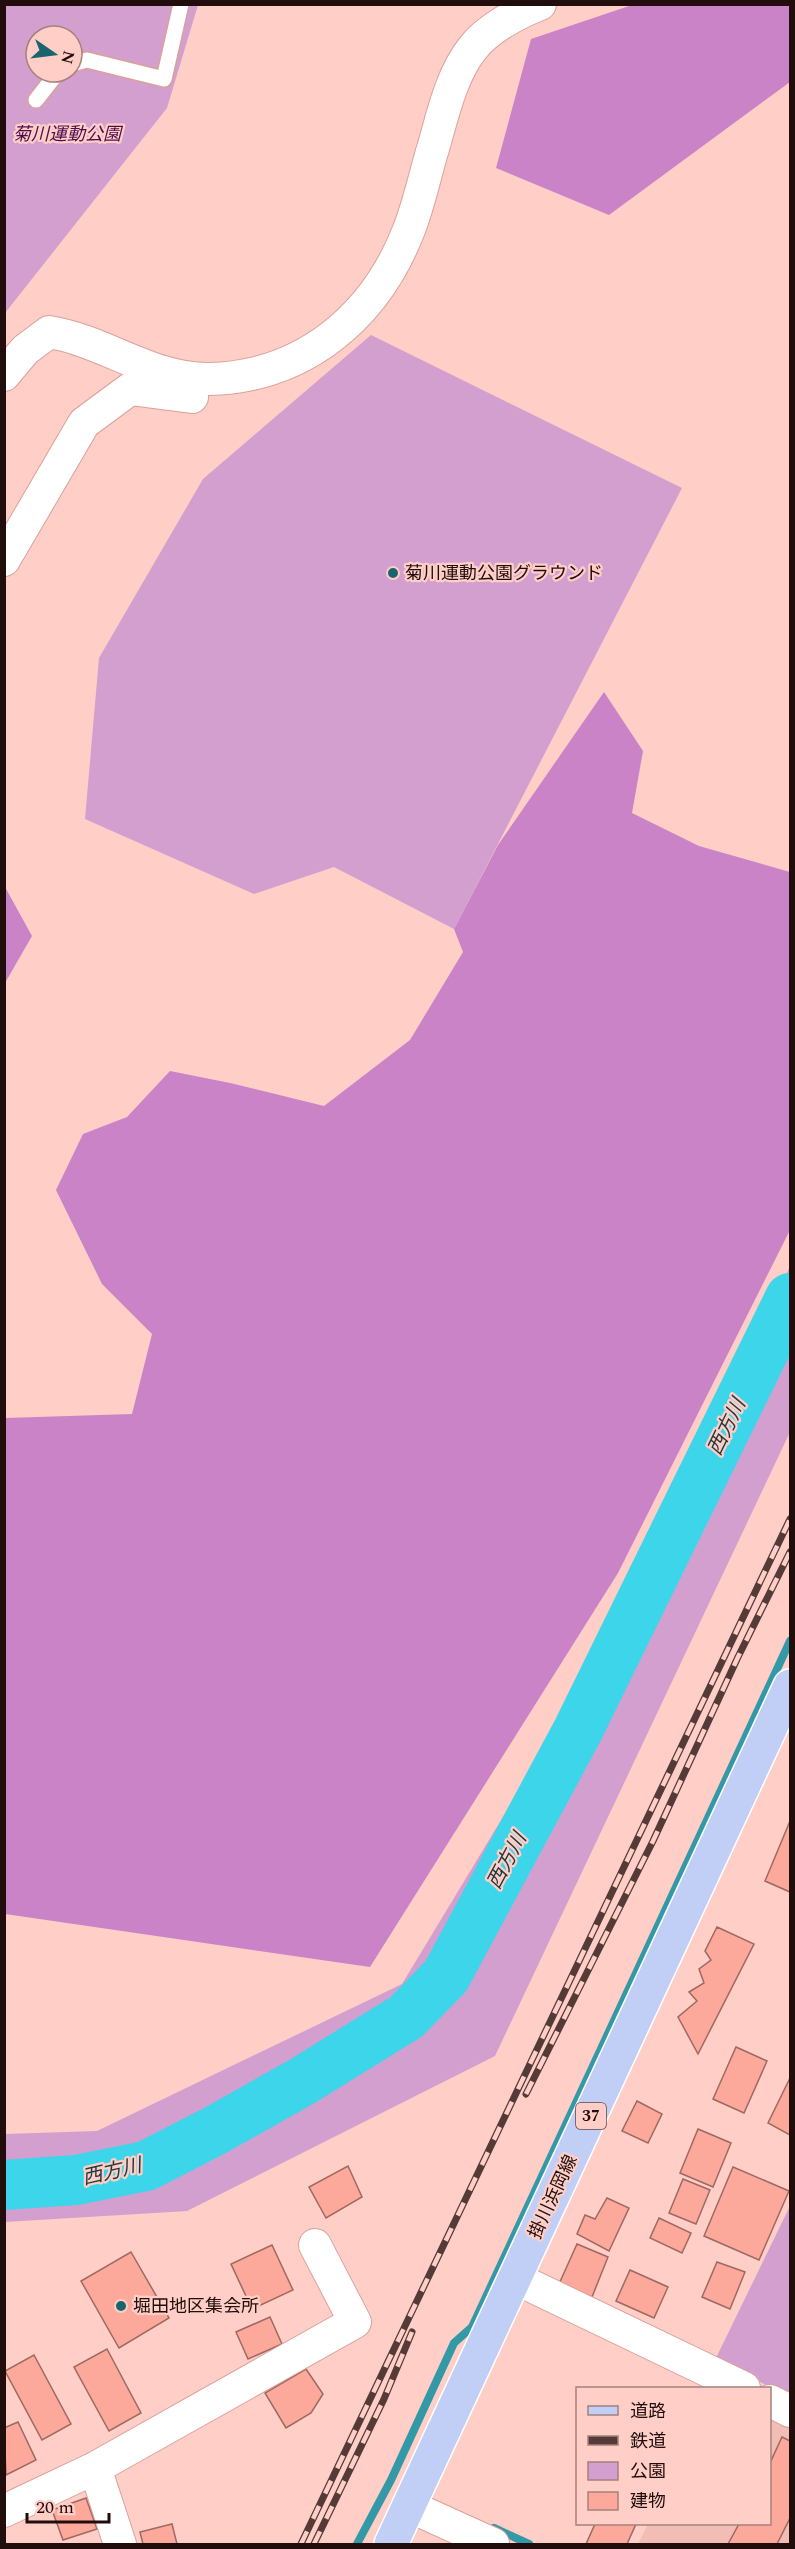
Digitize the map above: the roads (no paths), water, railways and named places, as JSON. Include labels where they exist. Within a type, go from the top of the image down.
[{"type":"main road","name":"掛川浜岡線","points":[[391,2544],[790,1686]]},
{"type":"street","points":[[4,375],[25,350],[50,332],[69,335],[166,374],[207,379],[246,376],[284,366],[317,349],[353,318],[385,280],[408,232],[452,84],[472,49],[491,31],[540,4]]},
{"type":"street","points":[[4,560],[84,423],[130,388],[214,400],[246,376]]},
{"type":"street","points":[[4,2511],[95,2468],[356,2322],[315,2245]]},
{"type":"street","points":[[515,2278],[742,2387]]},
{"type":"street","points":[[771,2402],[790,2411]]},
{"type":"street","points":[[95,2468],[120,2544]]},
{"type":"street","points":[[409,2506],[493,2544]]},
{"type":"lane","points":[[84,61],[164,80],[181,4]]},
{"type":"lane","points":[[36,100],[49,84]]},
{"type":"waterway","name":"西方川","points":[[4,2185],[76,2180],[146,2166],[301,2082],[406,2017],[446,1976],[578,1730],[790,1298]]},
{"type":"waterway","points":[[357,2544],[391,2480],[454,2343],[472,2327],[790,1641]]},
{"type":"waterway","points":[[494,2528],[529,2544]]},
{"type":"railway","points":[[301,2544],[790,1519]]},
{"type":"railway","points":[[526,2094],[653,1841],[738,1657],[790,1552]]},
{"type":"railway","points":[[314,2544],[384,2399],[412,2332]]},
{"type":"place","name":"菊川運動公園グラウンド","points":[[393,573]]},
{"type":"place","name":"堀田地区集会所","points":[[121,2306]]},
{"type":"park label","name":"菊川運動公園","points":[[67,134]]}]
